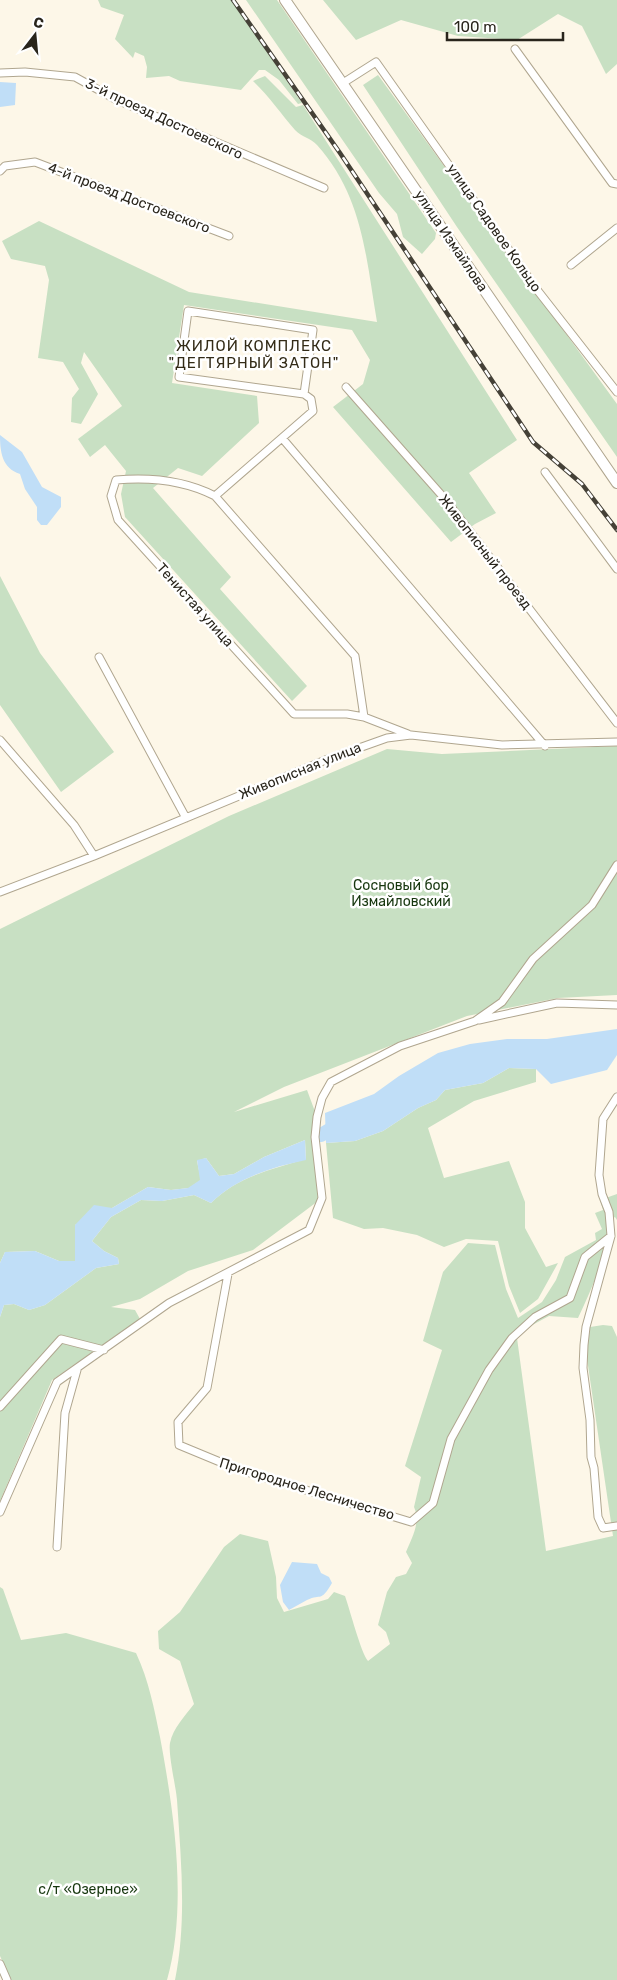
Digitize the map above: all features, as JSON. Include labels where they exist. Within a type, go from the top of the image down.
[{"type":"main road","name":"улица Измайлова","points":[[285,0],[617,483]]},
{"type":"street","points":[[515,49],[612,183],[617,184]]},
{"type":"street","name":"улица Садовое Кольцо","points":[[343,83],[376,62],[538,291],[617,392]]},
{"type":"street","name":"3-й проезд Достоевского","points":[[0,73],[25,72],[75,77],[115,99],[324,188]]},
{"type":"street","name":"4-й проезд Достоевского","points":[[0,171],[5,166],[35,162],[229,236]]},
{"type":"street","points":[[571,265],[617,228]]},
{"type":"street","points":[[304,394],[313,330],[188,311],[179,377],[304,394],[311,399],[313,411],[215,496],[355,656],[364,717]]},
{"type":"street","name":"Живописный проезд","points":[[346,387],[445,499],[617,723]]},
{"type":"street","points":[[282,438],[545,746]]},
{"type":"street","points":[[545,472],[617,569]]},
{"type":"street","name":"Тенистая улица","points":[[215,496],[176,482],[134,478],[116,480],[111,496],[118,520],[294,714],[347,714],[364,717],[411,735]]},
{"type":"street","points":[[99,657],[186,818]]},
{"type":"street","name":"Живописная улица","points":[[0,892],[94,856],[328,759],[387,738],[411,735],[502,745],[545,746],[617,742]]},
{"type":"street","points":[[0,740],[74,825],[94,856]]},
{"type":"street","points":[[475,1021],[502,1002],[532,959],[592,905],[617,865]]},
{"type":"street","points":[[1,1509],[57,1382],[77,1370],[170,1303],[309,1230],[322,1198],[316,1137],[322,1098],[331,1082],[400,1046],[475,1021],[557,1003],[617,1005]]},
{"type":"street","points":[[617,1096],[603,1119],[599,1175],[602,1194],[609,1212],[611,1236],[586,1327],[583,1368],[590,1420],[598,1517],[603,1528],[617,1526]]},
{"type":"street","name":"Пригородное Лесничество","points":[[228,1274],[207,1388],[178,1422],[179,1445],[238,1469],[411,1522],[433,1503],[451,1439],[489,1370],[512,1338],[535,1317],[570,1298],[585,1257],[611,1236]]},
{"type":"street","points":[[0,1407],[61,1339],[104,1350]]},
{"type":"street","points":[[57,1546],[65,1413],[77,1370]]},
{"type":"street","points":[[0,1964],[8,1980]]},
{"type":"green space","points":[[98,0],[232,0],[302,103],[298,104],[279,80],[265,70],[259,70],[241,90],[180,81],[169,76],[146,78],[147,67],[144,56],[135,52],[133,58],[115,39],[124,15],[101,7]]},
{"type":"green space","points":[[246,0],[277,0],[436,233],[435,239],[422,254],[403,237],[397,214],[379,193]]},
{"type":"green space","points":[[323,0],[617,0],[617,64],[606,74],[582,26],[558,14],[517,40],[458,36],[401,20],[356,40]]},
{"type":"green space","points":[[378,75],[617,404],[617,457],[457,227],[363,85]]},
{"type":"green space","points":[[265,76],[296,107],[303,105],[517,440],[469,473],[496,513],[475,524],[451,542],[333,407],[363,384],[370,360],[352,330],[184,305],[172,383],[257,396],[259,423],[202,476],[178,468],[153,488],[231,577],[220,589],[307,686],[292,701],[125,517],[121,494],[126,471],[105,445],[90,457],[78,439],[122,406],[84,352],[81,363],[98,394],[81,424],[71,422],[72,398],[79,389],[63,362],[38,358],[49,280],[45,266],[11,259],[2,241],[39,221],[189,292],[377,322],[360,229],[344,185],[317,145],[295,130],[253,81]]},
{"type":"green space","points":[[0,576],[40,653],[114,752],[61,792],[0,705]]},
{"type":"green space","name":"Сосновый бор Измайловский","points":[[617,746],[617,995],[558,998],[467,1016],[284,1087],[234,1112],[307,1090],[317,1117],[315,1137],[322,1198],[253,1250],[188,1271],[140,1299],[111,1307],[135,1310],[140,1319],[52,1380],[0,1501],[0,1317],[4,1305],[14,1304],[29,1310],[45,1305],[96,1268],[119,1264],[118,1258],[104,1251],[92,1241],[111,1217],[141,1200],[162,1201],[194,1195],[211,1203],[221,1194],[244,1180],[268,1170],[306,1159],[305,1140],[264,1157],[234,1174],[219,1176],[206,1158],[197,1161],[201,1180],[189,1188],[171,1190],[148,1187],[112,1208],[75,1225],[75,1262],[59,1261],[35,1251],[5,1252],[0,1263],[0,929],[229,816],[387,749],[442,754]]},
{"type":"green space","points":[[509,1068],[536,1069],[536,1082],[474,1101],[428,1128],[444,1178],[509,1161],[525,1202],[525,1228],[546,1267],[558,1263],[538,1299],[520,1313],[509,1286],[498,1241],[466,1239],[444,1247],[417,1235],[383,1228],[364,1229],[333,1218],[326,1143],[355,1141],[383,1131],[418,1108],[436,1100],[445,1090],[483,1083]]},
{"type":"green space","points":[[617,1194],[617,1220],[615,1217],[608,1221],[602,1258],[594,1283],[578,1318],[549,1316],[523,1330],[517,1338],[546,1551],[613,1536],[586,1352],[590,1327],[612,1326],[617,1337],[617,1980],[175,1980],[181,1935],[182,1890],[177,1800],[170,1743],[177,1727],[194,1704],[180,1661],[159,1649],[158,1631],[180,1612],[224,1547],[240,1534],[268,1541],[276,1577],[277,1598],[284,1612],[328,1599],[334,1592],[345,1596],[359,1641],[368,1661],[390,1644],[386,1632],[378,1625],[387,1592],[396,1577],[406,1574],[412,1563],[406,1552],[417,1519],[414,1507],[421,1477],[405,1466],[442,1350],[423,1341],[443,1272],[468,1243],[495,1245],[506,1289],[518,1318],[542,1302],[556,1280],[565,1257],[596,1240],[595,1233],[602,1229],[595,1213],[603,1210],[600,1200]]},
{"type":"green space","name":"с/т «Озерное»","points":[[0,1587],[3,1589],[21,1640],[66,1633],[136,1653],[141,1663],[151,1695],[160,1737],[170,1796],[177,1859],[177,1921],[167,1980],[11,1980],[0,1956]]},
{"type":"water","points":[[0,82],[16,83],[15,105],[0,107]]},
{"type":"water","points":[[0,435],[22,452],[42,487],[61,497],[61,507],[47,525],[41,525],[37,520],[37,507],[25,489],[20,474],[9,468],[3,459]]},
{"type":"water","points":[[617,1029],[617,1055],[607,1070],[551,1084],[536,1069],[509,1068],[483,1083],[445,1090],[436,1100],[418,1108],[383,1131],[355,1141],[326,1143],[325,1113],[374,1094],[399,1076],[438,1053],[470,1044],[507,1039],[547,1039]]},
{"type":"water","points":[[305,1140],[306,1160],[280,1166],[243,1180],[211,1203],[194,1195],[162,1201],[141,1200],[111,1217],[92,1241],[104,1251],[118,1258],[119,1264],[96,1268],[45,1305],[29,1310],[14,1304],[4,1305],[0,1317],[0,1263],[5,1252],[35,1251],[59,1261],[75,1261],[75,1225],[94,1205],[112,1208],[148,1187],[171,1190],[188,1188],[200,1180],[197,1160],[206,1158],[219,1176],[234,1174],[264,1157]]},
{"type":"water","points":[[292,1562],[317,1564],[321,1573],[329,1577],[332,1583],[323,1595],[307,1600],[289,1610],[283,1602],[280,1585]]},
{"type":"waterway","points":[[321,1135],[341,1123]]},
{"type":"railway","points":[[233,0],[340,153],[533,442],[582,484],[617,530]]},
{"type":"district","name":"ЖИЛОЙ КОМПЛЕКС \"ДЕГТЯРНЫЙ ЗАТОН\"","points":[[254,354]]}]
